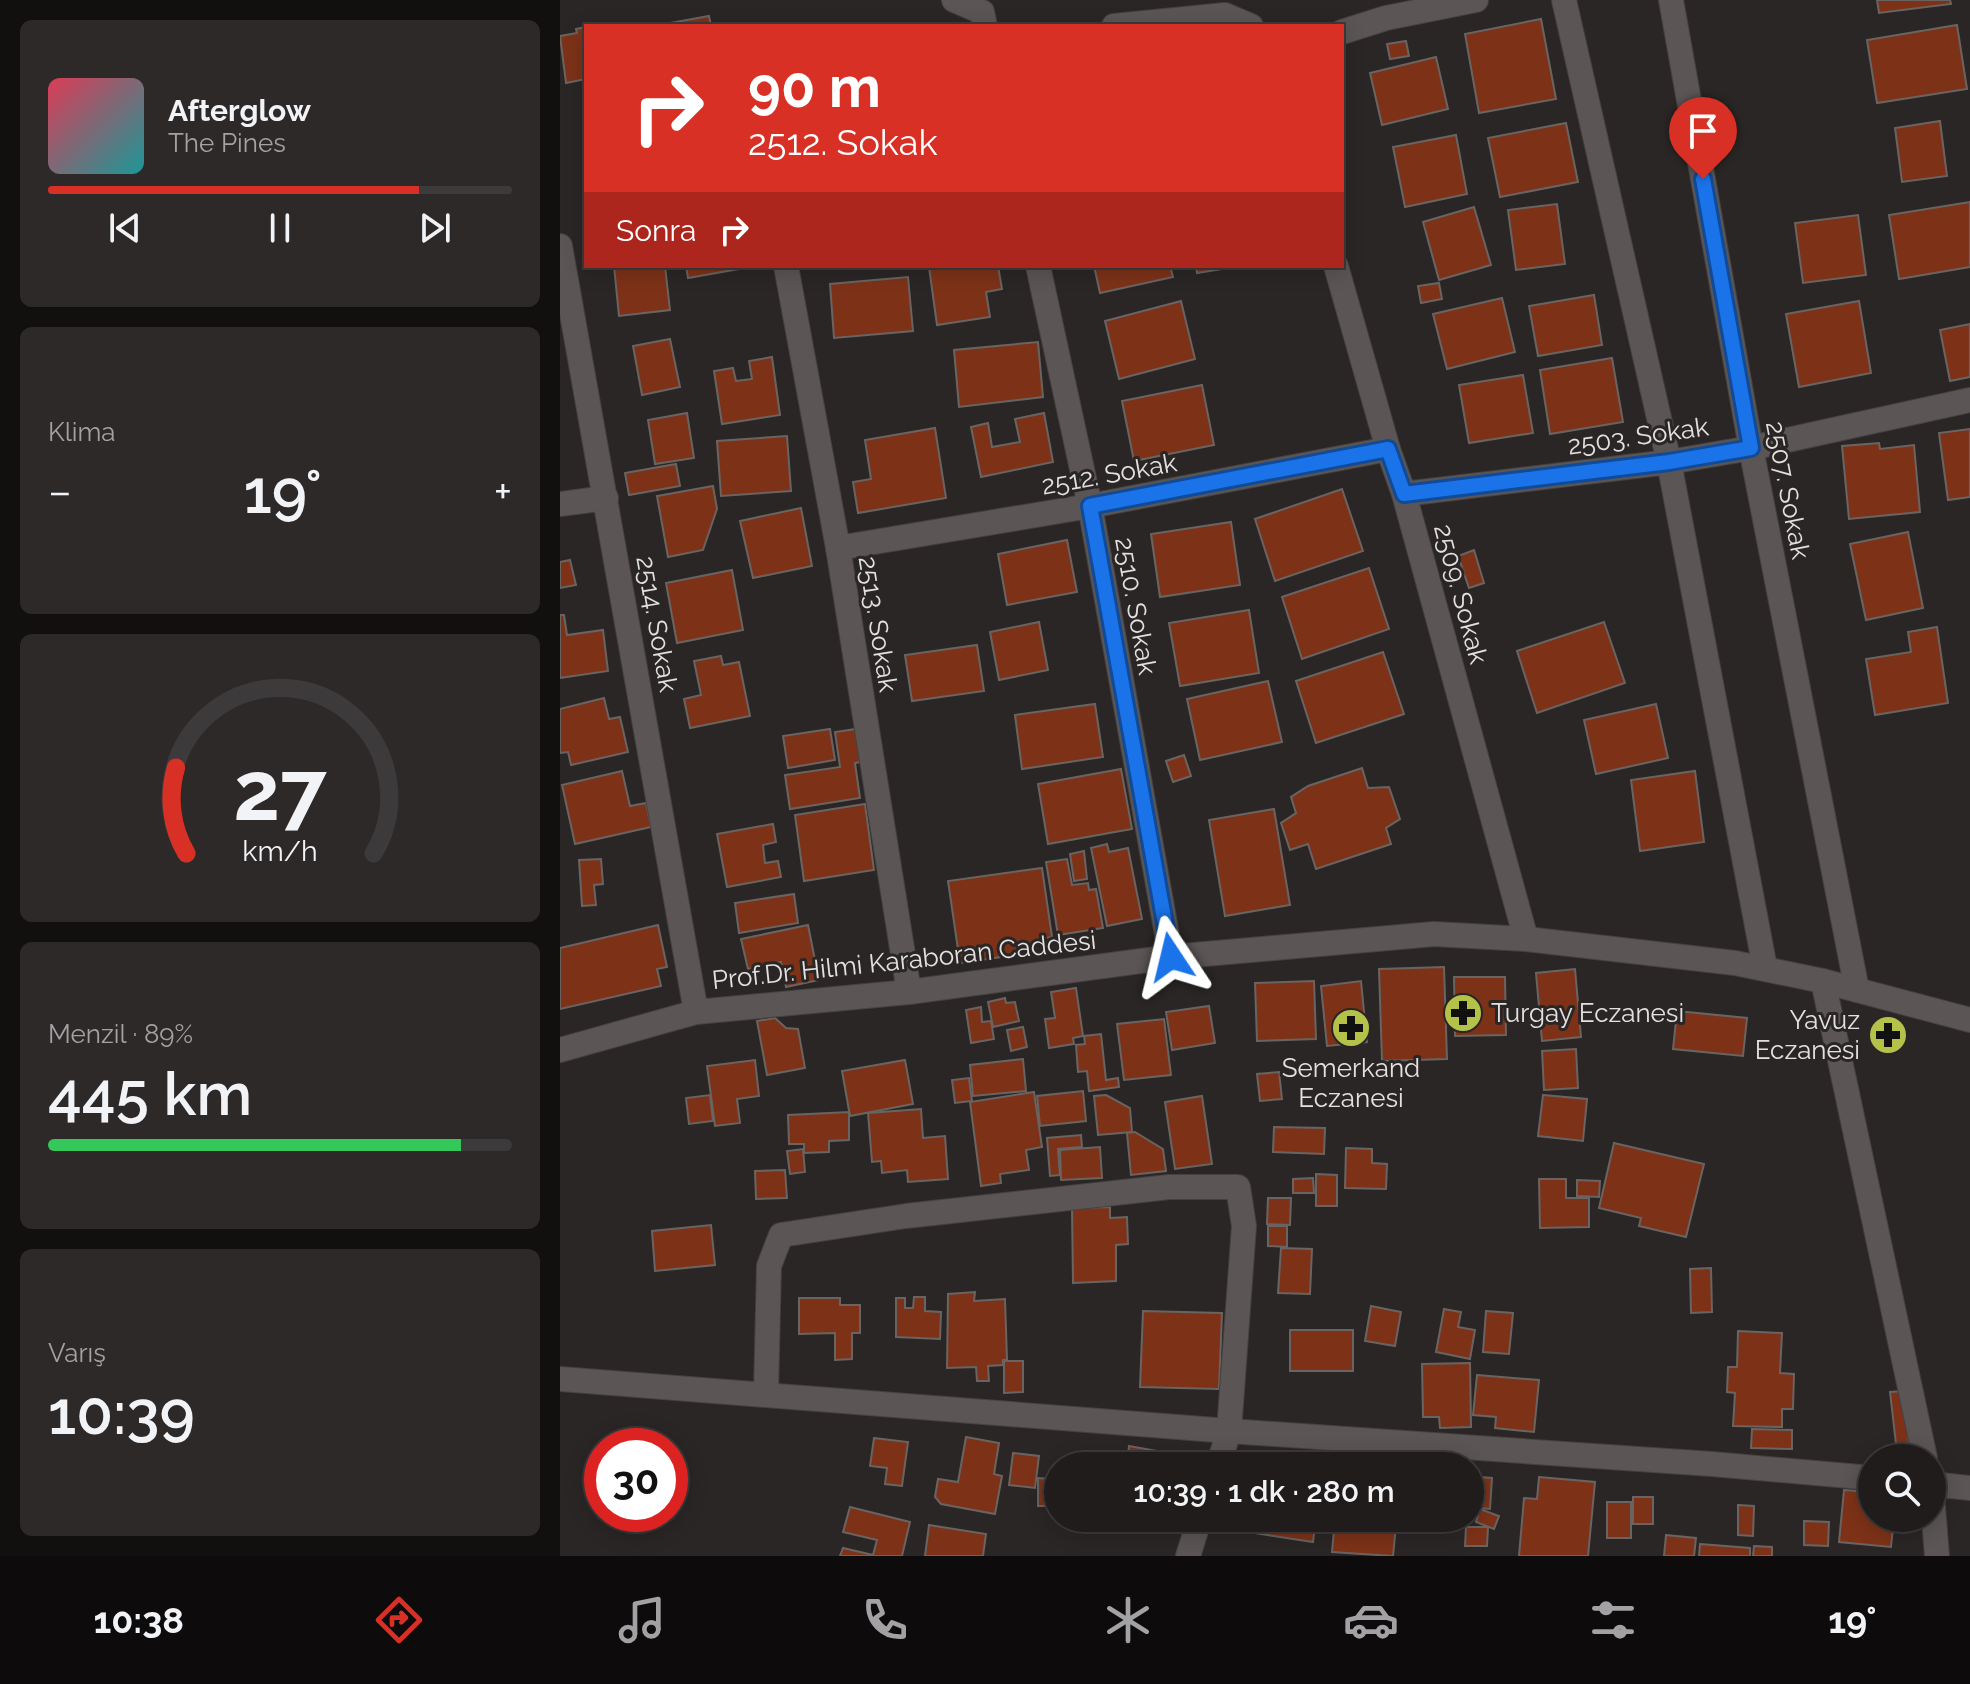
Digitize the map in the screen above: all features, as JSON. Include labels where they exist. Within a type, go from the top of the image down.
[{"type":"street","points":[[954,0],[982,12],[985,24]]},
{"type":"street","points":[[1344,31],[1448,3],[1476,0]]},
{"type":"street","points":[[1564,0],[1669,462],[1765,968]]},
{"type":"street","name":"2507. Sokak","points":[[1671,0],[1751,448],[1857,990]]},
{"type":"street","points":[[1124,24],[1208,8],[1246,24]]},
{"type":"street","name":"2514. Sokak","points":[[560,246],[696,1012]]},
{"type":"street","name":"2513. Sokak","points":[[786,268],[838,548],[909,992]]},
{"type":"street","name":"2510. Sokak","points":[[1038,268],[1090,506],[1171,957]]},
{"type":"street","name":"2509. Sokak","points":[[1337,268],[1388,449],[1404,494],[1526,939]]},
{"type":"street","name":"2503. Sokak","points":[[1404,494],[1669,462],[1751,448],[1970,400]]},
{"type":"street","name":"2512. Sokak","points":[[838,548],[1090,506],[1388,449]]},
{"type":"street","points":[[560,504],[606,498]]},
{"type":"street","name":"Prof.Dr. Hilmi Karaboran Caddesi","points":[[560,1050],[696,1012],[909,992],[1171,957],[1434,934],[1526,939],[1765,968],[1970,1020]]},
{"type":"street","points":[[1823,981],[1922,1444]]},
{"type":"street","points":[[766,1393],[769,1266],[781,1235],[906,1216],[1169,1187],[1238,1187],[1244,1226],[1229,1431],[1222,1452]]},
{"type":"street","points":[[560,1379],[1858,1477]]},
{"type":"street","points":[[1946,1485],[1970,1488]]},
{"type":"street","points":[[1188,1556],[1196,1532]]},
{"type":"street","points":[[1935,1532],[1937,1556]]},
{"type":"building","points":[[1877,0],[1950,0],[1951,4],[1879,13]]},
{"type":"building","points":[[709,16],[711,24],[665,24]]},
{"type":"building","points":[[1541,19],[1556,99],[1479,113],[1465,34]]},
{"type":"building","points":[[1957,25],[1967,89],[1877,103],[1867,40]]},
{"type":"building","points":[[584,27],[584,79],[566,83],[560,36],[577,33],[576,29]]},
{"type":"building","points":[[1406,41],[1409,56],[1390,59],[1387,44]]},
{"type":"building","points":[[1436,57],[1448,109],[1382,125],[1370,73]]},
{"type":"building","points":[[1940,121],[1947,176],[1902,182],[1895,128]]},
{"type":"building","points":[[1566,123],[1578,182],[1500,197],[1488,138]]},
{"type":"building","points":[[1456,135],[1467,194],[1405,207],[1393,147]]},
{"type":"building","points":[[1970,202],[1970,267],[1899,279],[1889,215]]},
{"type":"building","points":[[1557,204],[1565,264],[1516,270],[1508,210]]},
{"type":"building","points":[[1474,207],[1491,265],[1439,280],[1423,222]]},
{"type":"building","points":[[1858,215],[1866,275],[1803,283],[1795,223]]},
{"type":"building","points":[[614,268],[665,268],[670,310],[619,316]]},
{"type":"building","points":[[686,268],[745,268],[688,278]]},
{"type":"building","points":[[929,268],[998,268],[1002,289],[986,292],[990,317],[937,325]]},
{"type":"building","points":[[1094,268],[1171,268],[1173,277],[1100,293]]},
{"type":"building","points":[[1196,268],[1228,268],[1197,273]]},
{"type":"building","points":[[908,277],[913,331],[834,338],[830,284]]},
{"type":"building","points":[[1439,283],[1442,299],[1421,303],[1418,286]]},
{"type":"building","points":[[1594,295],[1602,345],[1538,356],[1529,306]]},
{"type":"building","points":[[1502,298],[1515,352],[1447,369],[1433,314]]},
{"type":"building","points":[[1181,301],[1195,359],[1119,379],[1105,321]]},
{"type":"building","points":[[1859,301],[1871,373],[1799,387],[1786,314]]},
{"type":"building","points":[[1970,324],[1970,377],[1950,381],[1940,330]]},
{"type":"building","points":[[670,339],[680,387],[642,395],[633,346]]},
{"type":"building","points":[[1038,342],[1043,397],[959,407],[954,350]]},
{"type":"building","points":[[772,357],[780,415],[722,424],[714,371],[733,368],[736,381],[752,379],[749,361]]},
{"type":"building","points":[[1612,358],[1623,422],[1550,434],[1540,370]]},
{"type":"building","points":[[1523,375],[1533,433],[1469,443],[1459,385]]},
{"type":"building","points":[[1202,385],[1214,445],[1134,461],[1122,401]]},
{"type":"building","points":[[687,413],[694,458],[655,464],[648,420]]},
{"type":"building","points":[[1044,413],[1053,462],[981,477],[971,427],[988,423],[992,447],[1020,442],[1015,419]]},
{"type":"building","points":[[935,428],[946,498],[858,513],[853,482],[871,479],[865,440]]},
{"type":"building","points":[[1970,429],[1970,497],[1948,500],[1939,433]]},
{"type":"building","points":[[787,436],[791,491],[721,496],[717,441]]},
{"type":"building","points":[[1879,443],[1880,449],[1914,445],[1920,512],[1849,519],[1842,446]]},
{"type":"building","points":[[676,464],[680,486],[629,495],[625,473]]},
{"type":"building","points":[[713,486],[717,509],[703,550],[668,557],[657,496]]},
{"type":"building","points":[[1342,489],[1363,551],[1275,581],[1255,519]]},
{"type":"building","points":[[801,508],[812,566],[753,578],[740,521]]},
{"type":"building","points":[[1231,522],[1240,585],[1160,597],[1151,534]]},
{"type":"building","points":[[1908,532],[1923,608],[1866,620],[1850,544]]},
{"type":"building","points":[[1067,540],[1077,592],[1007,605],[998,554]]},
{"type":"building","points":[[1474,550],[1484,583],[1469,588],[1458,556]]},
{"type":"building","points":[[570,560],[576,585],[560,588],[560,562]]},
{"type":"building","points":[[1369,568],[1389,629],[1302,659],[1282,597]]},
{"type":"building","points":[[732,570],[743,630],[677,643],[666,583]]},
{"type":"building","points":[[1249,610],[1259,673],[1180,686],[1169,623]]},
{"type":"building","points":[[560,615],[564,615],[567,635],[603,630],[608,671],[560,678]]},
{"type":"building","points":[[1039,622],[1048,670],[999,680],[990,632]]},
{"type":"building","points":[[1604,622],[1625,683],[1537,713],[1517,651]]},
{"type":"building","points":[[1937,627],[1948,703],[1875,715],[1866,659],[1911,652],[1908,632]]},
{"type":"building","points":[[977,645],[984,691],[912,701],[905,655]]},
{"type":"building","points":[[1383,652],[1404,714],[1316,743],[1296,681]]},
{"type":"building","points":[[721,656],[723,665],[739,662],[750,716],[690,728],[684,699],[701,695],[694,661]]},
{"type":"building","points":[[1268,681],[1282,742],[1200,760],[1187,699]]},
{"type":"building","points":[[604,698],[609,719],[620,717],[628,752],[571,765],[568,752],[560,753],[560,709]]},
{"type":"building","points":[[1095,704],[1103,757],[1022,769],[1015,715]]},
{"type":"building","points":[[1656,704],[1668,758],[1596,774],[1584,720]]},
{"type":"building","points":[[830,729],[835,760],[788,768],[783,736]]},
{"type":"building","points":[[856,729],[861,762],[855,763],[860,798],[790,809],[785,775],[840,767],[835,732]]},
{"type":"building","points":[[1184,755],[1191,776],[1173,782],[1166,761]]},
{"type":"building","points":[[1362,768],[1368,788],[1389,787],[1400,819],[1386,828],[1391,844],[1316,869],[1308,844],[1290,850],[1281,823],[1296,813],[1291,797],[1308,786]]},
{"type":"building","points":[[1121,769],[1132,829],[1048,844],[1038,784]]},
{"type":"building","points":[[622,771],[630,806],[646,803],[651,827],[575,844],[562,785]]},
{"type":"building","points":[[1695,771],[1704,842],[1640,851],[1631,780]]},
{"type":"building","points":[[865,804],[874,870],[804,881],[795,815]]},
{"type":"building","points":[[1274,809],[1290,905],[1225,916],[1209,820]]},
{"type":"building","points":[[773,824],[776,842],[763,845],[765,863],[778,861],[781,877],[727,887],[717,834]]},
{"type":"building","points":[[1107,844],[1109,852],[1128,848],[1142,919],[1107,926],[1091,848]]},
{"type":"building","points":[[1084,851],[1087,879],[1074,881],[1070,854]]},
{"type":"building","points":[[601,859],[603,884],[594,885],[596,905],[582,906],[579,860]]},
{"type":"building","points":[[1067,859],[1072,885],[1088,883],[1089,890],[1096,889],[1103,928],[1058,935],[1046,862]]},
{"type":"building","points":[[1042,868],[1052,937],[1034,940],[1036,952],[960,963],[948,881]]},
{"type":"building","points":[[794,894],[798,923],[739,933],[735,903]]},
{"type":"building","points":[[658,925],[667,967],[657,969],[661,986],[560,1009],[560,948]]},
{"type":"building","points":[[808,925],[819,980],[786,987],[781,962],[748,969],[741,939]]},
{"type":"building","points":[[1444,967],[1447,1059],[1382,1061],[1379,969]]},
{"type":"building","points":[[1575,969],[1581,1037],[1542,1041],[1536,973]]},
{"type":"building","points":[[1454,977],[1505,977],[1506,1035],[1455,1036]]},
{"type":"building","points":[[1314,981],[1316,1039],[1257,1041],[1255,983]]},
{"type":"building","points":[[1361,981],[1367,1042],[1327,1046],[1321,986]]},
{"type":"building","points":[[1076,988],[1083,1036],[1073,1038],[1074,1044],[1049,1048],[1045,1019],[1055,1018],[1051,992]]},
{"type":"building","points":[[1005,998],[1006,1003],[1015,1002],[1019,1021],[993,1027],[988,1002]]},
{"type":"building","points":[[1209,1006],[1215,1043],[1172,1050],[1166,1012]]},
{"type":"building","points":[[981,1007],[982,1022],[991,1021],[994,1039],[971,1043],[966,1010]]},
{"type":"building","points":[[1677,1011],[1747,1018],[1743,1056],[1673,1049]]},
{"type":"building","points":[[775,1018],[786,1028],[798,1029],[805,1068],[767,1075],[757,1021]]},
{"type":"building","points":[[1164,1019],[1171,1075],[1124,1080],[1117,1024]]},
{"type":"building","points":[[1023,1027],[1027,1047],[1011,1051],[1007,1030]]},
{"type":"building","points":[[1101,1034],[1106,1080],[1118,1078],[1119,1087],[1089,1091],[1087,1071],[1078,1072],[1076,1045],[1085,1044],[1084,1036]]},
{"type":"building","points":[[1576,1049],[1578,1088],[1544,1090],[1542,1051]]},
{"type":"building","points":[[1023,1059],[1026,1091],[973,1096],[970,1065]]},
{"type":"building","points":[[755,1060],[759,1096],[737,1099],[740,1123],[715,1126],[707,1066]]},
{"type":"building","points":[[905,1060],[913,1104],[850,1116],[842,1071]]},
{"type":"building","points":[[1279,1072],[1282,1099],[1260,1101],[1257,1074]]},
{"type":"building","points":[[969,1078],[972,1101],[955,1103],[952,1080]]},
{"type":"building","points":[[1083,1091],[1086,1121],[1040,1126],[1037,1096]]},
{"type":"building","points":[[1034,1092],[1042,1147],[1026,1150],[1029,1170],[1000,1174],[1001,1183],[981,1186],[970,1102]]},
{"type":"building","points":[[710,1095],[713,1121],[689,1124],[686,1098]]},
{"type":"building","points":[[1106,1095],[1130,1108],[1132,1132],[1098,1135],[1094,1096]]},
{"type":"building","points":[[1543,1095],[1587,1099],[1583,1141],[1538,1136]]},
{"type":"building","points":[[1202,1096],[1212,1164],[1175,1169],[1165,1102]]},
{"type":"building","points":[[921,1109],[923,1138],[945,1136],[948,1179],[908,1182],[907,1170],[882,1173],[881,1161],[872,1162],[868,1113]]},
{"type":"building","points":[[849,1112],[849,1140],[829,1141],[829,1152],[804,1153],[804,1144],[789,1144],[788,1115]]},
{"type":"building","points":[[1274,1127],[1325,1128],[1324,1154],[1273,1152]]},
{"type":"building","points":[[1135,1132],[1163,1149],[1166,1171],[1131,1175],[1127,1133]]},
{"type":"building","points":[[1081,1135],[1082,1147],[1058,1149],[1060,1175],[1050,1176],[1047,1138]]},
{"type":"building","points":[[1614,1143],[1704,1164],[1686,1237],[1639,1226],[1641,1218],[1599,1208]]},
{"type":"building","points":[[1100,1147],[1102,1178],[1061,1180],[1060,1150]]},
{"type":"building","points":[[1346,1148],[1372,1149],[1372,1163],[1387,1164],[1386,1189],[1345,1188]]},
{"type":"building","points":[[803,1149],[805,1172],[790,1174],[787,1151]]},
{"type":"building","points":[[785,1170],[787,1198],[756,1199],[755,1171]]},
{"type":"building","points":[[1316,1174],[1337,1175],[1337,1206],[1316,1206]]},
{"type":"building","points":[[1313,1178],[1314,1193],[1293,1193],[1293,1179]]},
{"type":"building","points":[[1539,1179],[1566,1179],[1566,1198],[1589,1198],[1589,1227],[1540,1228]]},
{"type":"building","points":[[1577,1180],[1600,1181],[1599,1197],[1577,1196]]},
{"type":"building","points":[[1268,1198],[1291,1198],[1290,1225],[1267,1224]]},
{"type":"building","points":[[1110,1207],[1110,1218],[1127,1217],[1128,1244],[1116,1245],[1116,1281],[1073,1283],[1072,1208]]},
{"type":"building","points":[[711,1225],[715,1265],[655,1271],[652,1231]]},
{"type":"building","points":[[1268,1226],[1287,1226],[1287,1247],[1268,1246]]},
{"type":"building","points":[[1281,1248],[1312,1249],[1310,1294],[1278,1293]]},
{"type":"building","points":[[1711,1268],[1712,1312],[1691,1313],[1690,1269]]},
{"type":"building","points":[[975,1292],[974,1301],[1005,1299],[1007,1360],[1003,1360],[1003,1365],[988,1366],[989,1381],[977,1381],[976,1367],[947,1368],[948,1294]]},
{"type":"building","points":[[914,1297],[925,1297],[925,1311],[941,1312],[940,1339],[896,1337],[896,1298],[905,1298],[905,1308],[913,1308]]},
{"type":"building","points":[[799,1298],[840,1298],[840,1305],[860,1305],[860,1333],[852,1333],[852,1359],[835,1360],[835,1333],[799,1334]]},
{"type":"building","points":[[1371,1306],[1401,1312],[1395,1346],[1365,1341]]},
{"type":"building","points":[[1444,1309],[1461,1312],[1458,1327],[1475,1330],[1470,1359],[1436,1352]]},
{"type":"building","points":[[1143,1311],[1222,1313],[1219,1389],[1140,1387]]},
{"type":"building","points":[[1486,1311],[1513,1313],[1509,1354],[1483,1352]]},
{"type":"building","points":[[1290,1330],[1353,1330],[1353,1371],[1290,1371]]},
{"type":"building","points":[[1738,1331],[1782,1333],[1780,1373],[1794,1374],[1793,1409],[1782,1409],[1782,1427],[1733,1426],[1735,1393],[1727,1392],[1728,1367],[1737,1367]]},
{"type":"building","points":[[1004,1361],[1023,1361],[1023,1392],[1004,1393]]},
{"type":"building","points":[[1470,1363],[1471,1427],[1440,1428],[1439,1417],[1423,1417],[1422,1364]]},
{"type":"building","points":[[1477,1375],[1539,1380],[1534,1432],[1495,1428],[1496,1417],[1473,1415]]},
{"type":"building","points":[[1903,1391],[1909,1443],[1896,1444],[1890,1392]]},
{"type":"building","points":[[1752,1429],[1792,1430],[1792,1449],[1751,1448]]},
{"type":"building","points":[[966,1437],[999,1443],[994,1474],[1002,1476],[995,1514],[941,1504],[935,1497],[938,1479],[958,1482]]},
{"type":"building","points":[[874,1438],[908,1442],[902,1486],[885,1484],[887,1468],[870,1466]]},
{"type":"building","points":[[1129,1446],[1163,1452],[1128,1452]]},
{"type":"building","points":[[1013,1453],[1039,1456],[1035,1488],[1009,1485]]},
{"type":"building","points":[[1484,1477],[1492,1478],[1490,1509],[1484,1508]]},
{"type":"building","points":[[1539,1477],[1595,1482],[1588,1556],[1519,1556],[1524,1498],[1537,1499]]},
{"type":"building","points":[[1038,1478],[1044,1478],[1044,1506],[1038,1506]]},
{"type":"building","points":[[1844,1490],[1858,1491],[1858,1532],[1893,1532],[1891,1547],[1839,1542]]},
{"type":"building","points":[[1633,1497],[1653,1497],[1653,1524],[1633,1524]]},
{"type":"building","points":[[1607,1502],[1631,1502],[1631,1538],[1607,1538]]},
{"type":"building","points":[[1738,1505],[1754,1506],[1753,1536],[1738,1535]]},
{"type":"building","points":[[850,1507],[910,1522],[902,1556],[840,1556],[843,1548],[873,1555],[877,1540],[843,1532]]},
{"type":"building","points":[[1484,1510],[1499,1516],[1494,1529],[1484,1525]]},
{"type":"building","points":[[1804,1521],[1829,1522],[1828,1546],[1804,1545]]},
{"type":"building","points":[[929,1525],[986,1534],[983,1556],[925,1556]]},
{"type":"building","points":[[1484,1527],[1488,1527],[1487,1546],[1465,1546],[1466,1532],[1484,1532]]},
{"type":"building","points":[[1254,1532],[1314,1532],[1313,1542]]},
{"type":"building","points":[[1334,1532],[1395,1532],[1393,1556],[1332,1552]]},
{"type":"building","points":[[1666,1535],[1696,1538],[1694,1556],[1664,1556]]},
{"type":"building","points":[[1700,1544],[1750,1548],[1750,1556],[1699,1556]]},
{"type":"building","points":[[1754,1546],[1772,1547],[1772,1556],[1753,1556]]},
{"type":"place","name":"Turgay Eczanesi","points":[[1463,1013]]},
{"type":"place","name":"Semerkand Eczanesi","points":[[1351,1028]]},
{"type":"place","name":"Yavuz Eczanesi","points":[[1888,1035]]},
{"type":"route","points":[[1171,957],[1090,506],[1388,449],[1404,494],[1669,462],[1751,448],[1703,179]]}]
